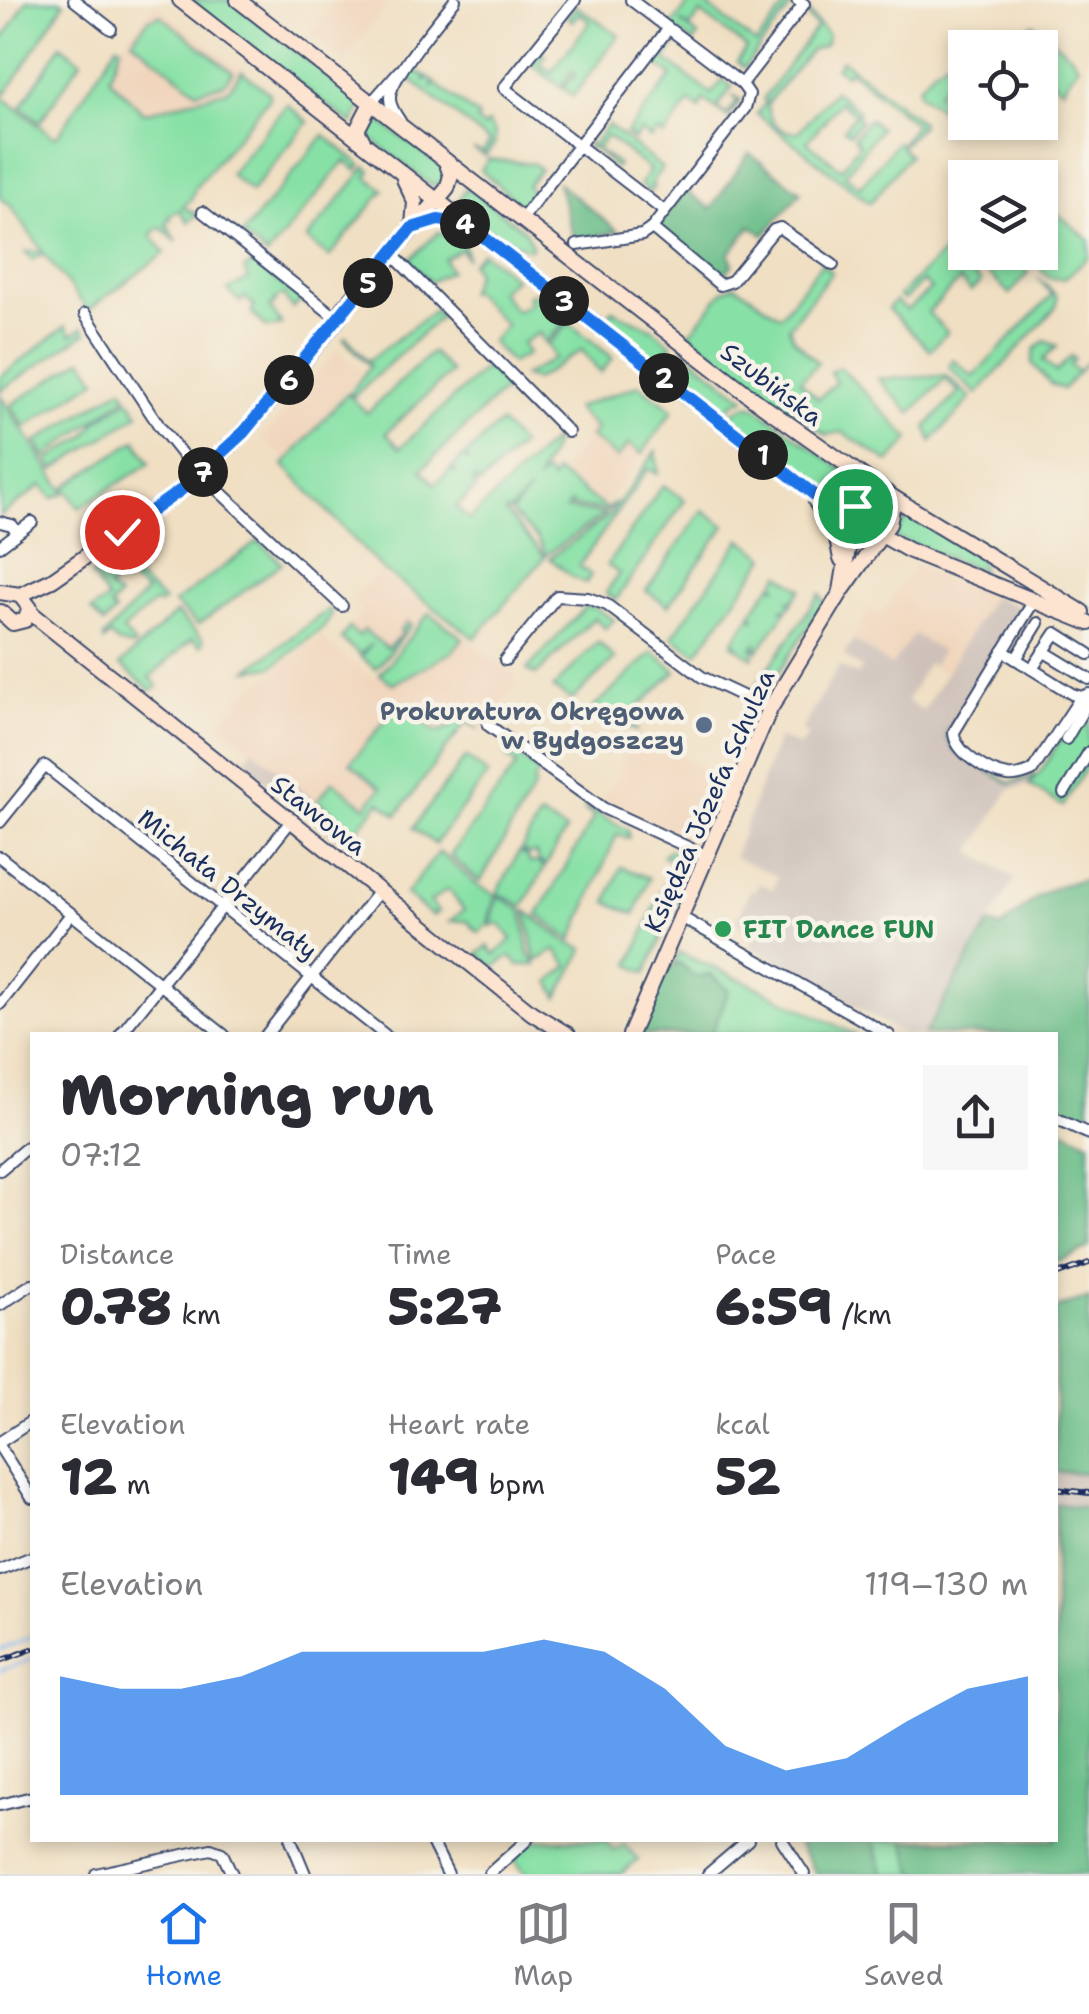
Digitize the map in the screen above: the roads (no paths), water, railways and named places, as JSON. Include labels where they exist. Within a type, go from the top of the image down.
[{"type":"street","points":[[74,0],[110,28]]},
{"type":"street","name":"Szubińska","points":[[180,0],[852,521],[885,530],[900,546],[1089,621]]},
{"type":"street","name":"Szubińska","points":[[238,0],[758,403],[894,498],[1089,621]]},
{"type":"street","points":[[364,144],[357,130],[371,103],[454,0]]},
{"type":"street","points":[[575,0],[504,88],[664,211]]},
{"type":"street","points":[[560,249],[584,240],[649,229],[748,101],[749,94],[742,84],[631,0]]},
{"type":"street","points":[[742,84],[801,2]]},
{"type":"street","points":[[522,219],[579,144],[604,120],[668,28]]},
{"type":"street","points":[[406,63],[389,98],[406,130]]},
{"type":"street","points":[[5,604],[52,580],[200,474],[257,418],[338,320],[350,311],[361,291],[437,201],[451,180],[446,160]]},
{"type":"street","points":[[399,170],[416,202],[412,228]]},
{"type":"street","points":[[203,212],[338,320]]},
{"type":"street","points":[[412,228],[438,220],[467,224]]},
{"type":"street","points":[[649,229],[720,285],[732,281],[774,230],[780,228],[833,266]]},
{"type":"street","points":[[392,253],[568,432]]},
{"type":"street","points":[[84,314],[160,427],[200,474],[342,606]]},
{"type":"street","points":[[852,521],[861,496],[879,488]]},
{"type":"street","name":"Księdza Józefa Schulza","points":[[806,489],[836,533],[844,575]]},
{"type":"street","points":[[885,530],[894,498]]},
{"type":"street","name":"Księdza Józefa Schulza","points":[[841,592],[852,521]]},
{"type":"street","points":[[0,522],[12,524],[17,532]]},
{"type":"street","points":[[0,546],[32,522]]},
{"type":"street","name":"Księdza Józefa Schulza","points":[[631,1032],[770,710],[841,592],[885,530]]},
{"type":"street","points":[[868,556],[900,546]]},
{"type":"street","points":[[0,634],[24,616],[52,580]]},
{"type":"street","points":[[504,660],[556,596],[588,598],[622,615],[702,677],[770,710]]},
{"type":"street","points":[[1034,599],[953,735],[961,751],[1012,776],[1035,770],[1086,697]]},
{"type":"street","points":[[5,604],[24,616]]},
{"type":"street","points":[[5,604],[24,616]]},
{"type":"street","name":"Stawowa","points":[[24,616],[42,620],[378,891],[561,1032]]},
{"type":"street","points":[[1016,660],[1038,623]]},
{"type":"street","points":[[1032,669],[1056,634],[1089,654]]},
{"type":"street","points":[[1003,651],[1086,697]]},
{"type":"street","points":[[1043,651],[1089,679]]},
{"type":"street","points":[[1066,739],[1086,697]]},
{"type":"street","points":[[488,725],[603,808],[707,856]]},
{"type":"street","points":[[1064,794],[1089,752]]},
{"type":"street","name":"Michała Drzymały","points":[[0,822],[45,766],[381,1032]]},
{"type":"street","points":[[122,1032],[290,821]]},
{"type":"street","points":[[0,858],[220,1032]]},
{"type":"street","points":[[268,1032],[378,891]]},
{"type":"street","points":[[0,1004],[71,914]]},
{"type":"street","points":[[680,917],[884,1032]]},
{"type":"street","points":[[1058,1119],[1089,1134]]},
{"type":"street","points":[[0,1170],[30,1146]]},
{"type":"street","points":[[0,1305],[30,1285]]},
{"type":"street","points":[[30,1422],[0,1444],[30,1495]]},
{"type":"street","points":[[0,1570],[30,1559]]},
{"type":"street","points":[[0,1805],[30,1798]]},
{"type":"street","points":[[292,1842],[305,1874]]},
{"type":"street","points":[[432,1842],[448,1874]]},
{"type":"street","points":[[489,1874],[525,1842]]},
{"type":"street","points":[[708,1874],[746,1842]]},
{"type":"street","points":[[783,1842],[804,1874]]},
{"type":"street","points":[[96,1874],[211,1849],[222,1853],[232,1874]]},
{"type":"waterway","points":[[0,1650],[30,1638]]},
{"type":"waterway","points":[[0,1671],[30,1660]]},
{"type":"railway","points":[[1058,1274],[1089,1263]]},
{"type":"railway","points":[[1058,1489],[1089,1493]]},
{"type":"railway","points":[[0,1661],[30,1650]]},
{"type":"place","name":"Prokuratura Okręgowa w Bydgoszczy","points":[[704,725]]},
{"type":"place","name":"FIT Dance FUN","points":[[723,929]]}]
